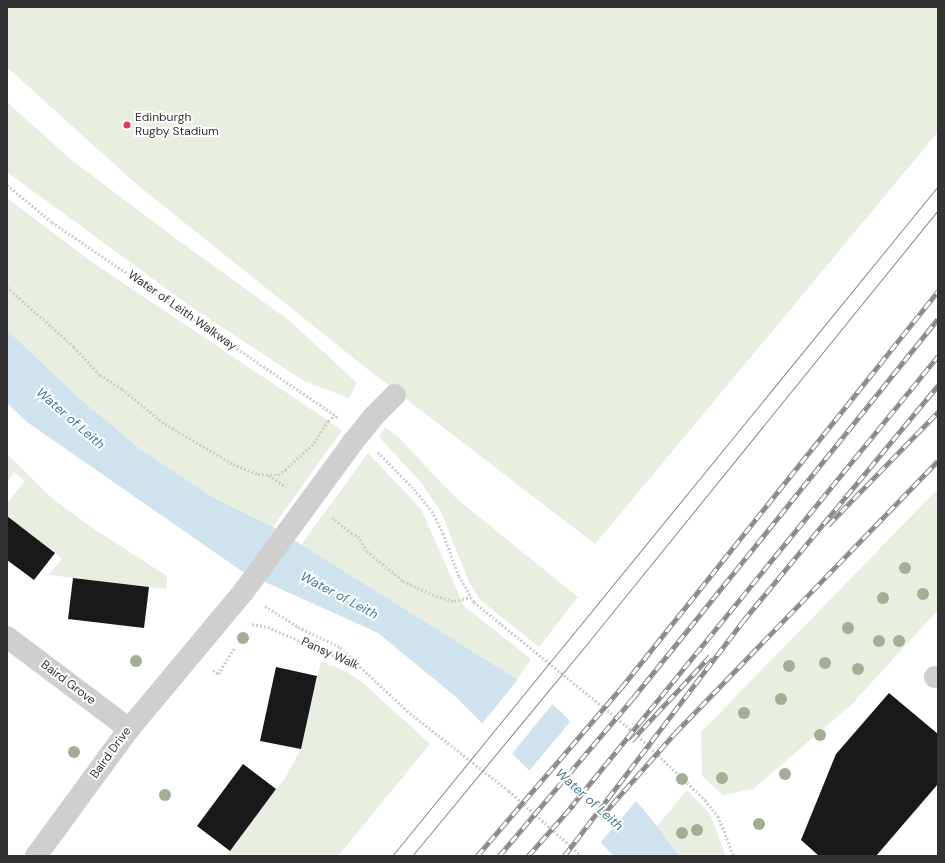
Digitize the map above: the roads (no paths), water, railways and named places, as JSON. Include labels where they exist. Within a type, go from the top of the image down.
[{"type":"street","name":"Baird Drive","points":[[36,856],[129,729],[244,591],[356,437],[395,395]]},
{"type":"street","name":"Baird Grove","points":[[7,637],[129,729]]},
{"type":"water","name":"Water of Leith","points":[[7,330],[79,398],[140,449],[214,498],[273,527],[544,696],[566,717],[657,826],[679,856],[614,856],[456,697],[378,633],[243,572],[27,422],[7,403]]},
{"type":"tram line","points":[[392,856],[938,186]]},
{"type":"tram line","points":[[412,856],[590,640],[938,210]]},
{"type":"railway","points":[[477,856],[621,688],[938,291]]},
{"type":"railway","points":[[499,856],[633,698],[938,319]]},
{"type":"railway","points":[[570,808],[938,356]]},
{"type":"railway","points":[[564,856],[743,621],[938,385]]},
{"type":"railway","points":[[828,525],[938,412]]},
{"type":"railway","points":[[600,818],[675,733],[938,461]]},
{"type":"railway","points":[[631,741],[710,656]]},
{"type":"railway","points":[[528,856],[573,805]]},
{"type":"place","name":"Edinburgh Rugby Stadium","points":[[127,125]]}]
